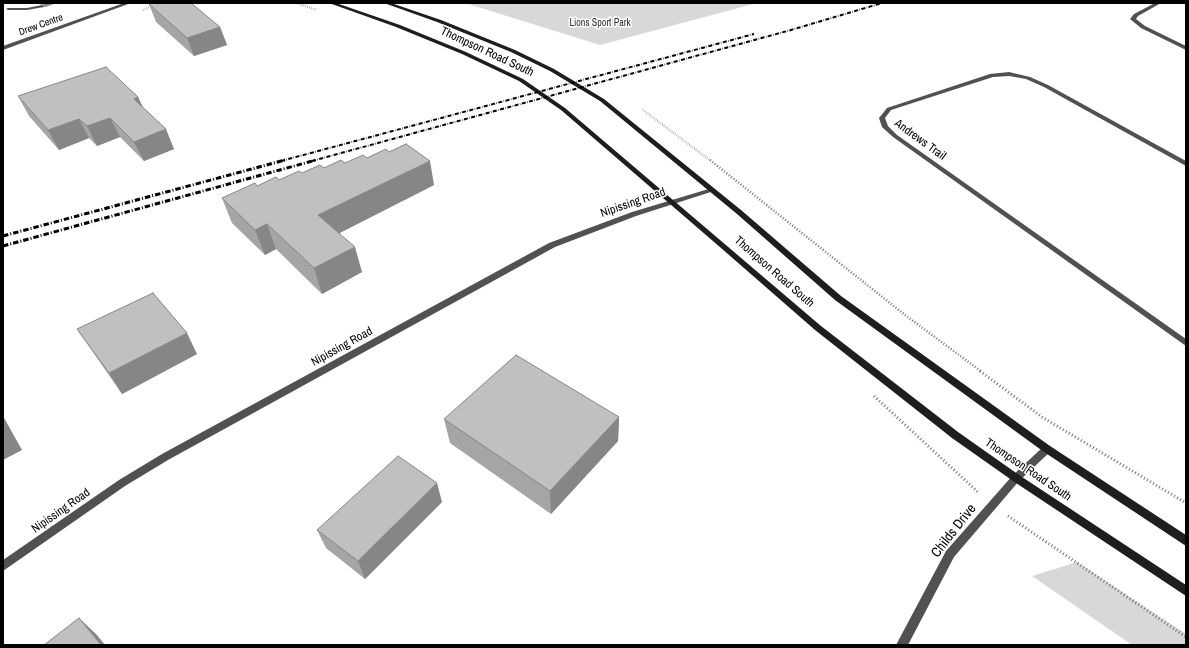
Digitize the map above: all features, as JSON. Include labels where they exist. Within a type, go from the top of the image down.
[{"type":"main road","name":"Thompson Road South","points":[[331,3],[398,26],[464,53],[521,80],[564,110],[818,328],[955,435],[1016,478],[1186,591]]},
{"type":"main road","name":"Thompson Road South","points":[[386,3],[439,21],[513,51],[552,70],[602,100],[712,190],[838,298],[1047,449],[1186,542]]},
{"type":"street","points":[[5,10],[24,3]]},
{"type":"street","name":"Drew Centre","points":[[3,48],[129,3]]},
{"type":"street","points":[[1159,3],[1136,15],[1133,19],[1142,28],[1186,48]]},
{"type":"street","points":[[3,4],[5,10]]},
{"type":"street","points":[[5,10],[27,9],[42,6]]},
{"type":"street","name":"Andrews Trail","points":[[1186,164],[1046,86],[1028,78],[1009,74],[992,75],[889,109],[882,118],[885,127],[894,136],[1186,343]]},
{"type":"street","name":"Nipissing Road","points":[[3,566],[122,483],[165,457],[552,245],[634,214],[712,190]]},
{"type":"street","name":"Childs Drive","points":[[902,645],[950,554],[1016,478],[1047,449]]},
{"type":"path","points":[[296,3],[318,10]]},
{"type":"path","points":[[869,392],[993,505],[1186,637]]},
{"type":"path","points":[[1042,417],[1186,503]]},
{"type":"green space","name":"Lions Sport Park","points":[[465,3],[757,3],[600,45]]},
{"type":"green space","points":[[1077,562],[1186,634],[1186,645],[1132,645],[1032,576]]},
{"type":"building","points":[[191,3],[220,27],[187,38],[149,4]]},
{"type":"building","points":[[106,67],[138,97],[134,99],[166,129],[134,142],[110,118],[87,126],[79,119],[48,130],[18,96]]},
{"type":"building","points":[[406,144],[430,161],[318,215],[355,247],[314,268],[267,224],[255,230],[222,198],[255,183],[257,186],[276,177],[279,180],[299,171],[302,173],[320,165],[324,168],[341,160],[345,163],[363,155],[367,158],[386,149],[389,152]]},
{"type":"building","points":[[153,293],[187,333],[109,373],[77,329]]},
{"type":"building","points":[[516,355],[619,417],[550,491],[444,419]]},
{"type":"building","points":[[398,456],[437,483],[358,561],[317,530]]},
{"type":"building","points":[[79,618],[101,645],[44,645]]},
{"type":"railway","points":[[312,161],[791,30],[882,3]]},
{"type":"railway","points":[[281,161],[754,34]]},
{"type":"railway","points":[[3,236],[285,160]]},
{"type":"railway","points":[[3,246],[316,160]]}]
